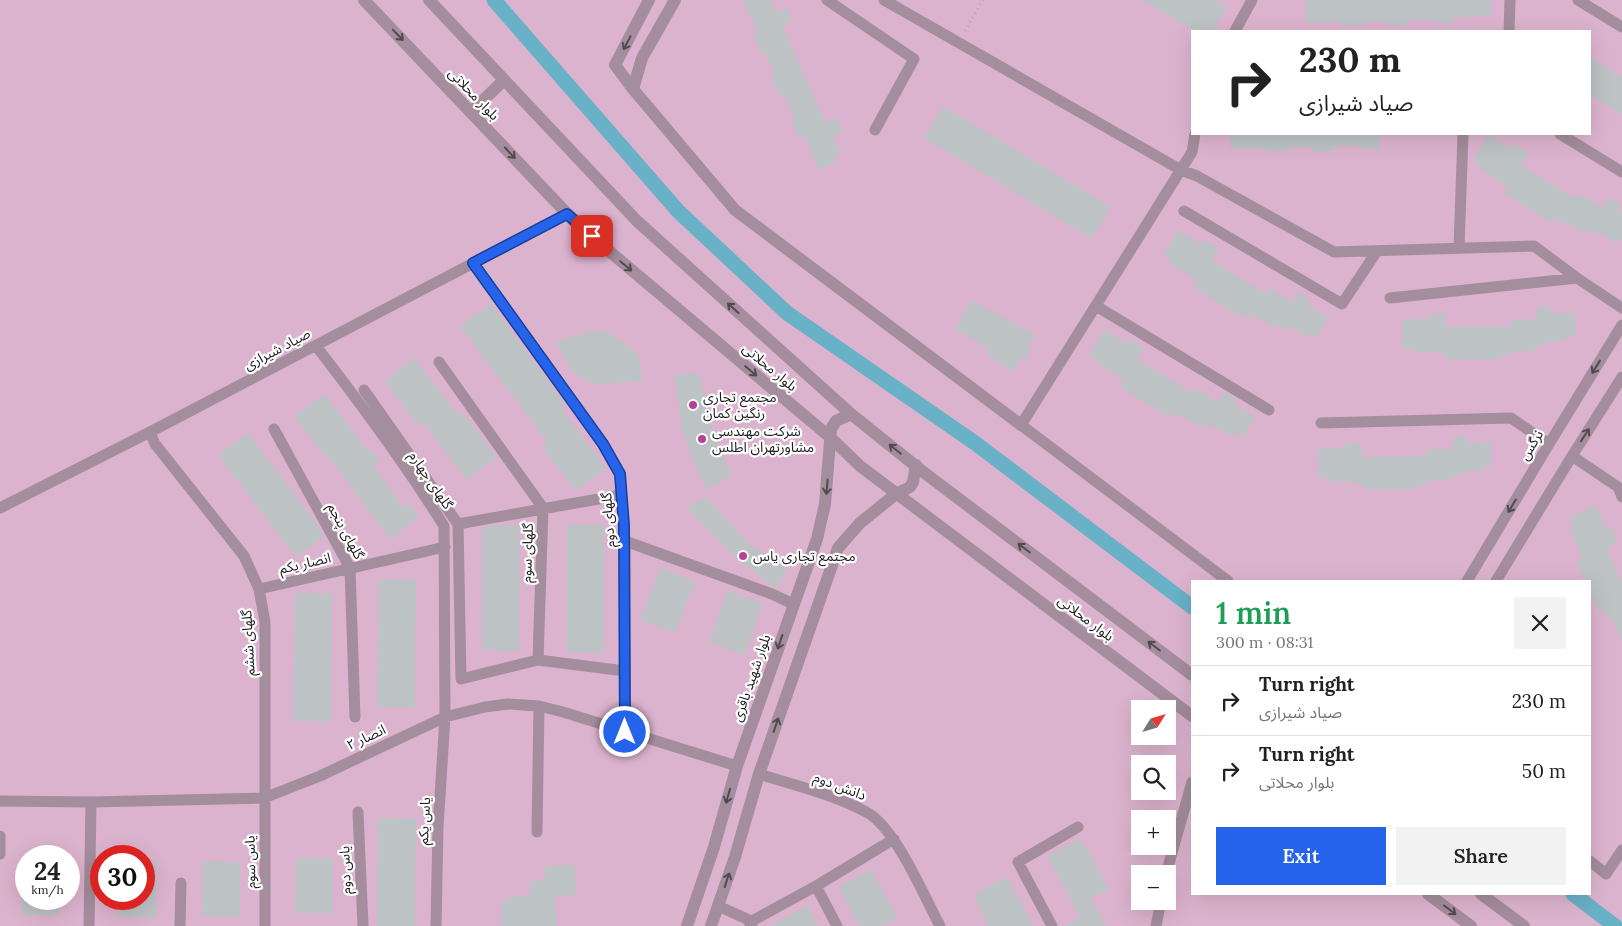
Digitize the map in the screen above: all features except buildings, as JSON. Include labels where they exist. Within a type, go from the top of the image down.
[{"type":"street","name":"بلوار محلاتی","points":[[364,0],[577,224],[831,438],[860,466],[1191,715]]},
{"type":"street","name":"بلوار محلاتی","points":[[429,0],[637,221],[851,414],[1191,674]]},
{"type":"street","points":[[649,0],[615,65],[734,210],[1227,580]]},
{"type":"street","points":[[633,89],[642,58],[675,0]]},
{"type":"street","points":[[827,0],[914,59],[875,130]]},
{"type":"street","points":[[884,0],[1180,170],[1198,176],[1334,252],[1534,246],[1622,308]]},
{"type":"street","points":[[1236,30],[1252,0]]},
{"type":"street","points":[[1509,30],[1510,0]]},
{"type":"street","points":[[1578,0],[1622,28]]},
{"type":"street","points":[[471,112],[504,80]]},
{"type":"street","points":[[1021,425],[1192,152],[1195,135]]},
{"type":"street","points":[[1459,248],[1463,135]]},
{"type":"street","points":[[1562,135],[1622,172]]},
{"type":"street","points":[[1184,211],[1342,304],[1377,251]]},
{"type":"street","name":"صیاد شیرازی","points":[[0,508],[316,346],[567,214]]},
{"type":"street","name":"گلهای دوم","points":[[473,263],[603,444],[620,474],[625,541],[625,732]]},
{"type":"street","points":[[1390,298],[1577,278]]},
{"type":"street","points":[[1096,306],[1268,410]]},
{"type":"street","name":"نرگس","points":[[1468,580],[1622,326]]},
{"type":"street","name":"گلهای چهارم","points":[[316,346],[429,502],[444,526],[445,717]]},
{"type":"street","name":"گلهای سوم","points":[[440,362],[543,508],[538,660]]},
{"type":"street","points":[[1497,580],[1622,377]]},
{"type":"street","points":[[364,390],[458,524],[461,679],[538,660],[625,671]]},
{"type":"street","points":[[831,438],[830,428],[836,421],[851,414]]},
{"type":"street","points":[[1320,423],[1511,418],[1549,444]]},
{"type":"street","name":"گلهای پنجم","points":[[274,429],[350,568],[355,717]]},
{"type":"street","name":"گلهای ششم","points":[[150,432],[154,444],[244,556],[259,589],[265,622],[266,734],[264,798]]},
{"type":"street","name":"بلوار شهید باقری","points":[[687,926],[714,848],[737,766],[817,539],[825,504],[831,438]]},
{"type":"street","points":[[1572,456],[1618,488],[1622,497]]},
{"type":"street","points":[[711,926],[759,774],[838,548],[860,523],[896,494],[910,487],[913,482],[916,465]]},
{"type":"street","points":[[458,524],[622,495]]},
{"type":"street","points":[[625,541],[772,594],[793,604]]},
{"type":"street","name":"انصار یکم","points":[[259,589],[445,547]]},
{"type":"street","name":"انصار ۲","points":[[0,801],[90,802],[264,798],[320,776],[445,717],[486,707],[508,704],[540,706],[737,766]]},
{"type":"street","points":[[537,832],[540,706]]},
{"type":"street","name":"یاس یکم","points":[[436,926],[438,827],[445,717]]},
{"type":"street","points":[[737,766],[759,774]]},
{"type":"street","name":"دانش دوم","points":[[759,774],[834,798],[869,814],[894,839],[940,926]]},
{"type":"street","points":[[1169,865],[1191,786]]},
{"type":"street","name":"یاس سوم","points":[[264,798],[265,926]]},
{"type":"street","points":[[89,926],[90,802]]},
{"type":"street","name":"یاس دوم","points":[[358,812],[363,926]]},
{"type":"street","points":[[1052,926],[1018,862],[1078,827]]},
{"type":"street","points":[[0,836],[0,854]]},
{"type":"street","points":[[718,906],[744,917],[751,924],[894,839]]},
{"type":"street","points":[[1591,862],[1606,874],[1622,850]]},
{"type":"street","points":[[180,926],[181,883]]},
{"type":"street","points":[[816,886],[837,926]]},
{"type":"street","points":[[1429,895],[1471,926]]},
{"type":"street","points":[[1482,895],[1524,926]]},
{"type":"street","points":[[1156,926],[1159,910]]},
{"type":"path","points":[[958,43],[983,0]]},
{"type":"shaded area","points":[[0,0],[1622,0],[1622,926],[0,926]]},
{"type":"waterway","points":[[494,0],[678,211],[787,313],[975,443],[1191,606]]},
{"type":"waterway","points":[[1574,895],[1615,926]]},
{"type":"place","name":"مجتمع تجاری رنگین کمان","points":[[693,405]]},
{"type":"place","name":"شرکت مهندسی مشاورتهران اطلس","points":[[702,439]]},
{"type":"place","name":"مجتمع تجاری یاس","points":[[743,556]]},
{"type":"route","points":[[592,236],[567,214],[473,263],[603,444],[620,474],[625,541],[625,732]]}]
